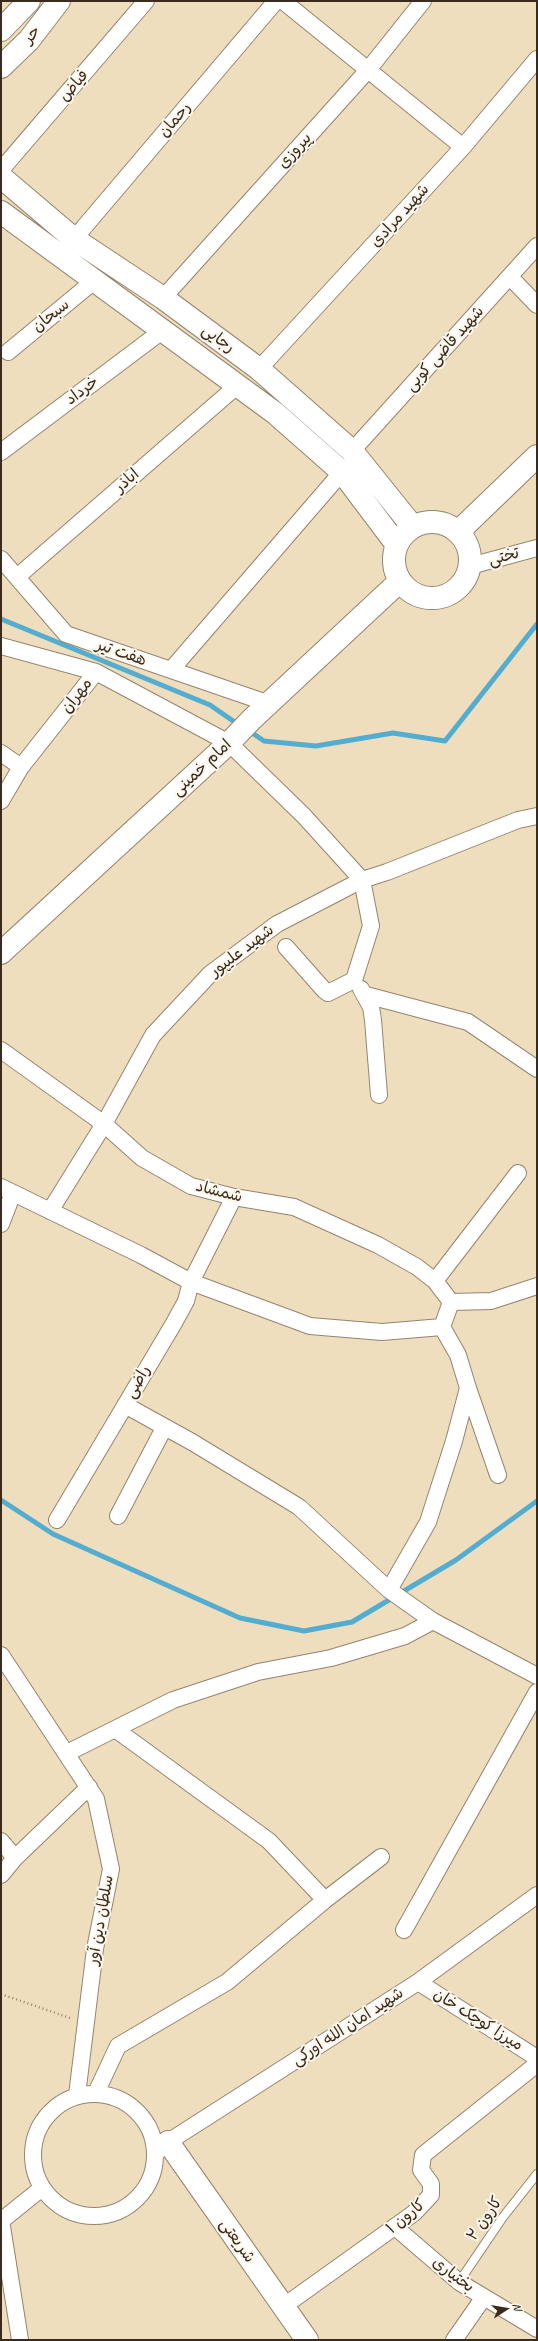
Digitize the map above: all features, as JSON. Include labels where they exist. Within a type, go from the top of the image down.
[{"type":"main road","name":"حر","points":[[1,30],[29,1]]},
{"type":"main road","name":"حر","points":[[1,67],[29,40],[59,1]]},
{"type":"main road","name":"رجایی","points":[[1,177],[74,239],[163,298],[259,370],[352,452],[413,526]]},
{"type":"main road","name":"رجایی","points":[[1,212],[275,413],[342,472],[397,544]]},
{"type":"main road","points":[[458,532],[537,456]]},
{"type":"main road","points":[[424,522],[436,522],[448,525],[458,532],[466,541],[470,553],[470,566],[466,578],[458,589],[446,596],[434,598],[421,596],[409,590],[400,580],[395,568],[394,556],[397,544],[404,534],[413,526],[424,522]]},
{"type":"main road","name":"امام خمینی","points":[[1,953],[232,740],[252,718],[270,704],[400,580]]},
{"type":"main road","name":"شریعتی","points":[[162,2147],[284,2306],[302,2338]]},
{"type":"street","name":"فیاض","points":[[1,170],[146,1]]},
{"type":"street","name":"رحمان","points":[[74,239],[276,1]]},
{"type":"street","points":[[283,1],[463,147]]},
{"type":"street","name":"پیروزی","points":[[163,298],[368,70],[423,1]]},
{"type":"street","name":"شهید مرادی","points":[[259,370],[463,147],[537,59]]},
{"type":"street","name":"شهید قاضی کوبی","points":[[352,452],[537,246]]},
{"type":"street","points":[[510,277],[537,304]]},
{"type":"street","name":"سبحان","points":[[8,352],[94,281]]},
{"type":"street","name":"خرداد","points":[[1,452],[162,330]]},
{"type":"street","name":"اباذر","points":[[17,577],[238,385]]},
{"type":"street","points":[[171,670],[342,472]]},
{"type":"street","name":"تختی","points":[[470,566],[537,548]]},
{"type":"street","name":"هفت تیر","points":[[1,558],[66,634],[270,704]]},
{"type":"street","name":"مهران","points":[[1,646],[96,672],[21,767],[1,801]]},
{"type":"street","points":[[96,672],[232,740],[362,880],[371,926],[354,980],[328,993],[286,947]]},
{"type":"street","points":[[1,753],[21,767]]},
{"type":"street","name":"شهید علیپور","points":[[50,1211],[104,1124],[153,1035],[210,974],[277,924],[362,880],[387,872],[518,820],[537,816]]},
{"type":"street","points":[[354,980],[366,995],[373,1020],[379,1095]]},
{"type":"street","points":[[366,995],[468,1022],[537,1068]]},
{"type":"street","name":"شمشاد","points":[[1,1050],[104,1124],[148,1162],[192,1186],[234,1197],[294,1207],[378,1245],[417,1267],[436,1281],[451,1302]]},
{"type":"street","points":[[436,1281],[518,1173]]},
{"type":"street","points":[[1,1224],[7,1190],[141,1255],[191,1282],[310,1326],[382,1332],[442,1327]]},
{"type":"street","name":"راضی","points":[[234,1197],[191,1282],[186,1301],[125,1405],[164,1428],[192,1442],[299,1507],[389,1590],[433,1621],[537,1676]]},
{"type":"street","points":[[498,1475],[458,1355],[442,1327],[451,1302],[491,1301],[537,1286]]},
{"type":"street","points":[[389,1590],[428,1522],[454,1441],[468,1388]]},
{"type":"street","points":[[57,1520],[125,1405]]},
{"type":"street","points":[[118,1516],[164,1428]]},
{"type":"street","points":[[68,1753],[173,1700],[258,1672],[330,1658],[405,1636],[433,1621]]},
{"type":"street","name":"سلطان دین آور","points":[[3,1661],[68,1753],[96,1799],[111,1869],[95,1949],[78,2095]]},
{"type":"street","points":[[404,1930],[537,1692]]},
{"type":"street","points":[[115,1729],[269,1841],[325,1900]]},
{"type":"street","points":[[1,1875],[15,1858],[89,1787]]},
{"type":"street","points":[[1,1841],[15,1858]]},
{"type":"street","points":[[96,2093],[118,2046],[227,1982],[325,1900],[381,1857]]},
{"type":"street","name":"شهید امان الله اورکی","points":[[162,2147],[418,1982],[537,1895]]},
{"type":"street","name":"میرزا کوچک خان","points":[[418,1982],[537,2058]]},
{"type":"street","name":"کارون ۱","points":[[284,2306],[414,2213],[431,2195],[431,2184],[421,2170],[423,2155],[537,2064]]},
{"type":"street","points":[[96,2093],[119,2099],[138,2111],[147,2124],[153,2138],[162,2147],[149,2184],[139,2197],[127,2207],[112,2214],[96,2217],[80,2215],[66,2209],[52,2200],[42,2188],[36,2175],[33,2161],[33,2146],[37,2132],[52,2109],[78,2095],[96,2093]]},
{"type":"street","points":[[20,2340],[1,2221],[42,2188]]},
{"type":"street","name":"بختیاری","points":[[395,2227],[459,2282],[537,2329]]},
{"type":"street","points":[[454,2340],[484,2297]]},
{"type":"lane","name":"کارون ۲","points":[[459,2282],[503,2217],[537,2174]]},
{"type":"path","points":[[1,1994],[86,2024]]},
{"type":"waterway","points":[[1,619],[210,705],[239,725]]},
{"type":"waterway","points":[[248,730],[264,741],[316,746],[393,733],[445,741],[537,624]]},
{"type":"waterway","points":[[1,1500],[53,1534],[240,1618],[304,1631],[352,1622],[456,1560],[537,1501]]}]
